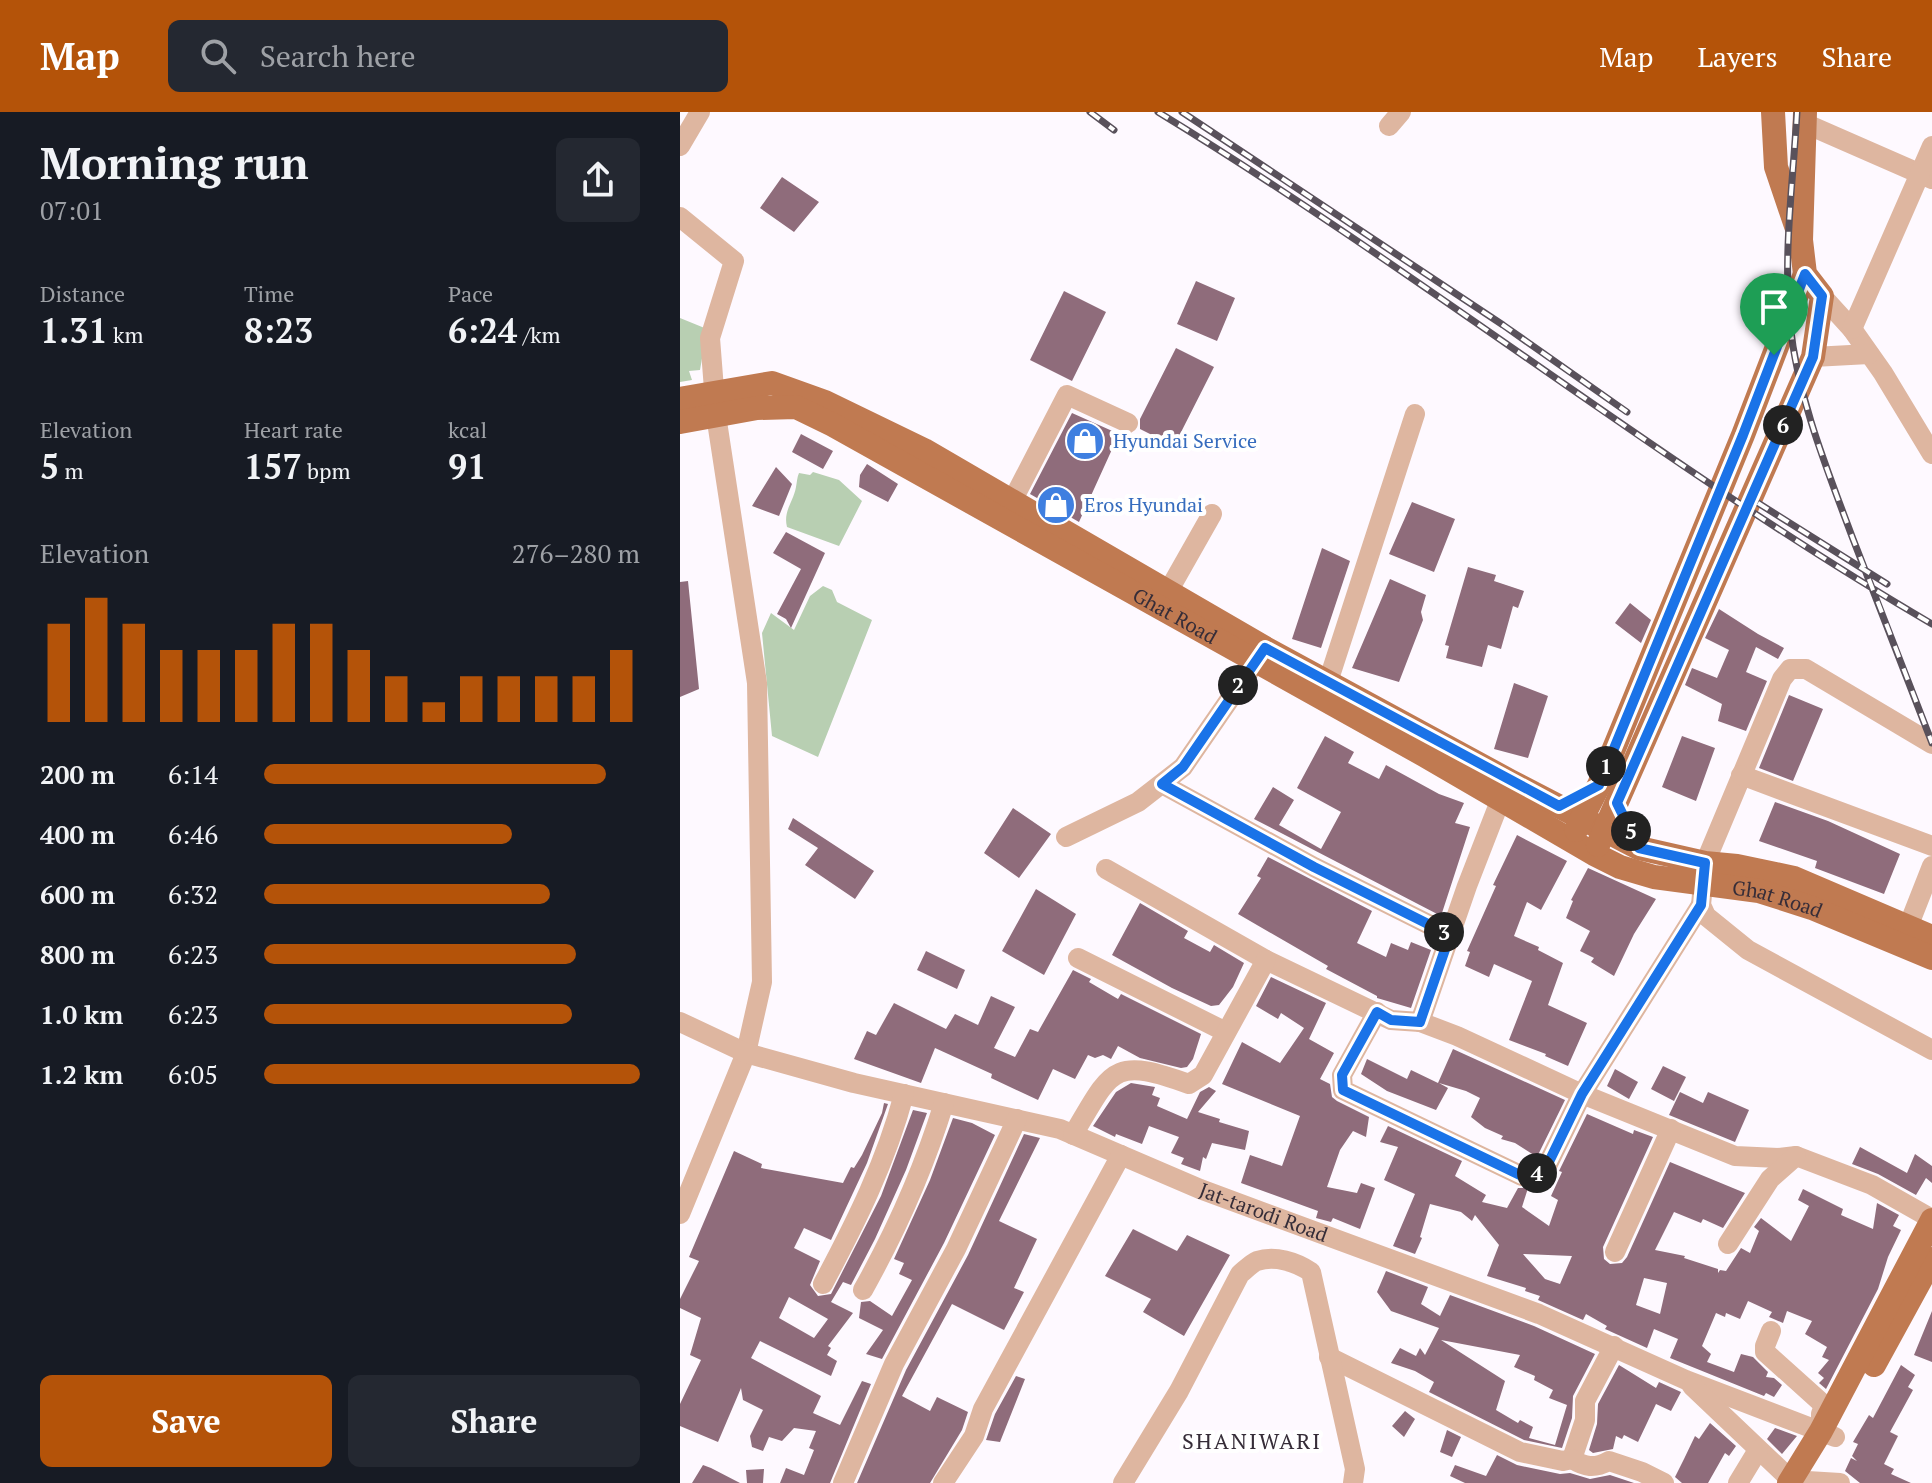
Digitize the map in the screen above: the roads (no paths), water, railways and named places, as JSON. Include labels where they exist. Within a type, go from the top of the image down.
[{"type":"main road","points":[[1773,112],[1776,167],[1801,240]]},
{"type":"main road","points":[[1594,854],[1599,785],[1743,435],[1805,274],[1801,240],[1804,117]]},
{"type":"main road","points":[[1570,840],[1617,803],[1813,357],[1822,296],[1805,274]]},
{"type":"main road","name":"Ghat Road","points":[[680,422],[772,383],[825,402],[924,450],[1007,510],[1165,598],[1500,801],[1594,854],[1620,867],[1654,877],[1759,891],[1812,908],[1932,958]]},
{"type":"main road","name":"Ghat Road","points":[[680,399],[715,405]]},
{"type":"main road","name":"Ghat Road","points":[[1260,654],[1328,682],[1703,884]]},
{"type":"main road","points":[[1559,806],[1599,785]]},
{"type":"main road","points":[[1617,803],[1639,848]]},
{"type":"main road","name":"Ghat Road","points":[[1703,884],[1737,866],[1794,878],[1932,937]]},
{"type":"main road","points":[[1828,1434],[1932,1220]]},
{"type":"main road","points":[[1799,1482],[1932,1259]]},
{"type":"street","points":[[680,146],[700,112]]},
{"type":"street","points":[[1804,117],[1926,176]]},
{"type":"street","points":[[1852,329],[1926,176],[1932,146]]},
{"type":"street","points":[[680,217],[734,261],[710,338],[715,405],[757,683],[762,982],[746,1053],[680,1214]]},
{"type":"street","points":[[1822,296],[1852,329],[1930,445]]},
{"type":"street","points":[[1813,357],[1869,354]]},
{"type":"street","points":[[1007,510],[1067,395],[1128,423]]},
{"type":"street","points":[[1328,682],[1415,414]]},
{"type":"street","points":[[1165,598],[1212,514]]},
{"type":"street","points":[[1066,837],[1138,802],[1183,767],[1260,654]]},
{"type":"street","points":[[1377,1012],[1342,1075],[1343,1090],[1522,1176],[1544,1172],[1582,1094],[1703,884],[1741,775],[1782,679],[1790,669],[1806,669],[1932,744]]},
{"type":"street","points":[[1741,775],[1932,846]]},
{"type":"street","points":[[1162,784],[1314,867],[1450,935]]},
{"type":"street","points":[[1420,1022],[1500,801]]},
{"type":"street","points":[[1908,927],[1932,866]]},
{"type":"street","points":[[1106,869],[1266,960],[1391,1020],[1420,1022],[1457,1036],[1582,1094],[1735,1156],[1796,1156],[1872,1185],[1932,1220]]},
{"type":"street","points":[[1703,884],[1706,916],[1748,950],[1932,1050]]},
{"type":"street","points":[[1078,958],[1226,1032]]},
{"type":"street","points":[[1073,1135],[1103,1084],[1124,1069],[1153,1071],[1189,1084],[1203,1075],[1266,960]]},
{"type":"street","name":"Jat-tarodi Road","points":[[680,1022],[746,1053],[1073,1135],[1200,1189],[1539,1314],[1686,1380],[1828,1434]]},
{"type":"street","points":[[823,1284],[872,1188],[894,1134],[904,1094]]},
{"type":"street","points":[[863,1290],[893,1232],[944,1103]]},
{"type":"street","points":[[843,1483],[894,1364],[956,1249],[1017,1119]]},
{"type":"street","points":[[1615,1252],[1671,1129]]},
{"type":"street","points":[[943,1483],[974,1436],[983,1409],[1121,1155]]},
{"type":"street","points":[[1728,1244],[1770,1179],[1796,1156]]},
{"type":"street","points":[[1123,1483],[1179,1391],[1240,1274],[1258,1261],[1295,1262],[1311,1272],[1355,1469],[1353,1483]]},
{"type":"street","points":[[1771,1331],[1765,1352],[1824,1405],[1821,1414],[1828,1434]]},
{"type":"street","points":[[1578,1469],[1585,1401],[1614,1346]]},
{"type":"street","points":[[1329,1357],[1520,1452],[1563,1461],[1578,1469],[1599,1467],[1609,1461],[1664,1483]]},
{"type":"street","points":[[1686,1380],[1762,1454],[1799,1482],[1840,1483]]},
{"type":"street","points":[[1738,1483],[1762,1454]]},
{"type":"street","points":[[1750,1483],[1762,1454]]},
{"type":"railway","points":[[1090,112],[1114,130]]},
{"type":"railway","points":[[1158,112],[1353,238],[1736,501],[1932,624]]},
{"type":"railway","points":[[1182,112],[1503,325],[1627,412]]},
{"type":"railway","points":[[1797,112],[1788,271],[1794,352],[1815,433],[1833,486],[1932,743]]},
{"type":"railway","points":[[1758,503],[1887,584]]},
{"type":"place","name":"Hyundai Service","points":[[1085,441]]},
{"type":"place","name":"Eros Hyundai","points":[[1056,505]]},
{"type":"district","name":"SHANIWARI","points":[[1252,1441]]}]
